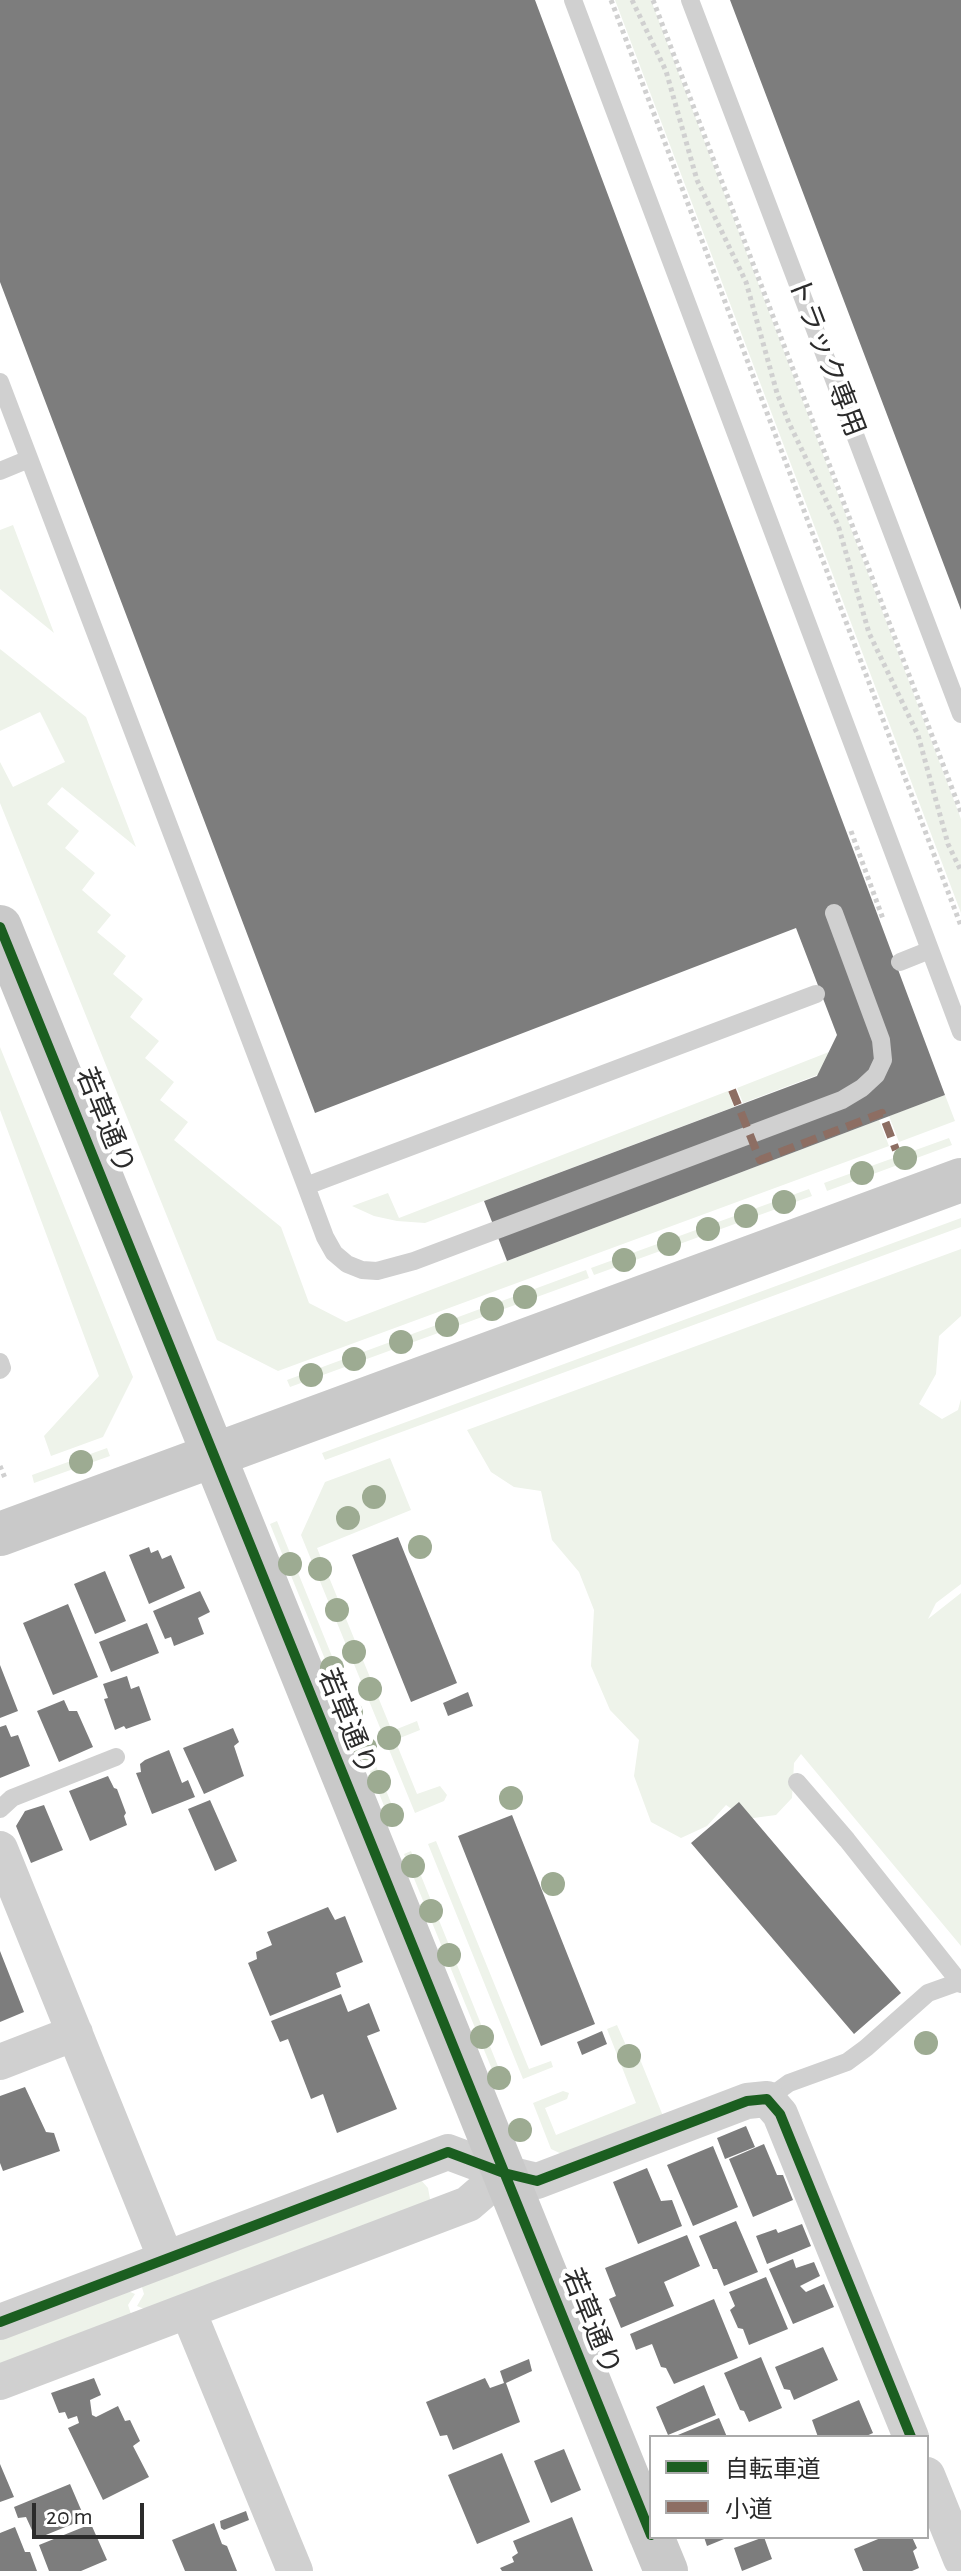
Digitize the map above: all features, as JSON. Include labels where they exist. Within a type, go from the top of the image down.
[{"type":"street","name":"若草通り","points":[[0,927],[649,2531]]},
{"type":"street","points":[[0,1534],[961,1180]]},
{"type":"street","points":[[0,1849],[166,2259]]},
{"type":"street","points":[[0,2062],[75,2033]]},
{"type":"street","points":[[0,2322],[448,2152],[504,2173],[537,2181],[747,2101],[767,2099],[780,2114],[910,2435]]},
{"type":"street","points":[[0,2382],[468,2204],[504,2173]]},
{"type":"street","points":[[188,2311],[295,2571]]},
{"type":"street","points":[[929,2480],[961,2559]]},
{"type":"street","name":"若草通り","points":[[652,2539],[666,2571]]},
{"type":"lane","points":[[573,0],[961,1032]]},
{"type":"lane","name":"トラック専用","points":[[690,0],[961,714]]},
{"type":"lane","points":[[0,382],[325,1237],[334,1253],[347,1264],[362,1270],[392,1268],[842,1100],[862,1088],[876,1075],[883,1060],[881,1040],[834,913]]},
{"type":"lane","points":[[0,471],[29,459]]},
{"type":"lane","points":[[900,962],[930,950]]},
{"type":"lane","points":[[306,1186],[816,994]]},
{"type":"lane","points":[[0,1362],[0,1370]]},
{"type":"lane","points":[[0,1809],[12,1798],[116,1757]]},
{"type":"lane","points":[[767,2099],[789,2083],[847,2062],[928,1993],[942,1986],[960,1983],[797,1782]]},
{"type":"path","points":[[611,0],[961,926]]},
{"type":"path","points":[[632,0],[666,71],[697,180],[746,282],[777,393],[838,525],[869,633],[918,735],[948,844],[961,871]]},
{"type":"path","points":[[653,0],[961,812]]},
{"type":"path","points":[[851,831],[883,919]]},
{"type":"path","points":[[0,1466],[5,1478]]},
{"type":"shaded area","points":[[615,0],[651,0],[961,819],[961,913]]},
{"type":"shaded area","points":[[13,525],[54,633],[0,589],[0,530]]},
{"type":"shaded area","points":[[0,649],[86,717],[136,847],[62,787],[47,804],[79,831],[65,848],[95,873],[82,890],[111,915],[97,932],[126,956],[113,974],[143,999],[130,1017],[159,1041],[145,1058],[174,1082],[160,1100],[188,1122],[174,1140],[281,1227],[309,1303],[346,1322],[879,1120],[889,1146],[278,1371],[217,1340],[0,803],[0,762],[13,787],[65,762],[40,712],[0,731]]},
{"type":"shaded area","points":[[0,1047],[133,1377],[103,1437],[51,1456],[44,1436],[99,1376],[0,1110]]},
{"type":"shaded area","points":[[834,1050],[841,1066],[743,1103],[737,1088]]},
{"type":"shaded area","points":[[728,1091],[734,1107],[425,1223],[374,1216],[352,1206],[388,1193],[399,1218]]},
{"type":"shaded area","points":[[945,1095],[955,1121],[899,1142],[889,1116]]},
{"type":"shaded area","points":[[949,1138],[952,1145],[827,1191],[824,1183]]},
{"type":"shaded area","points":[[809,1189],[812,1196],[594,1275],[591,1268]]},
{"type":"shaded area","points":[[961,1218],[961,1227],[325,1460],[322,1453]]},
{"type":"shaded area","points":[[961,1249],[961,1316],[939,1336],[936,1374],[919,1404],[942,1419],[958,1410],[961,1399],[961,1584],[936,1603],[928,1619],[961,1593],[961,1946],[801,1754],[794,1763],[792,1798],[776,1815],[746,1819],[726,1805],[707,1826],[681,1838],[651,1822],[634,1776],[639,1740],[610,1710],[591,1666],[594,1610],[579,1572],[552,1540],[541,1491],[514,1487],[491,1472],[467,1430]]},
{"type":"shaded area","points":[[586,1270],[589,1278],[290,1387],[287,1380]]},
{"type":"shaded area","points":[[107,1448],[110,1456],[34,1483],[32,1475]]},
{"type":"shaded area","points":[[390,1458],[411,1510],[317,1548],[392,1731],[417,1721],[420,1730],[395,1740],[417,1794],[440,1786],[447,1795],[444,1801],[415,1813],[301,1535],[325,1482]]},
{"type":"shaded area","points":[[277,1521],[338,1671],[331,1674],[270,1524]]},
{"type":"shaded area","points":[[342,1682],[398,1820],[391,1823],[335,1685]]},
{"type":"shaded area","points":[[436,1841],[529,2069],[551,2061],[553,2067],[523,2079],[428,1844]]},
{"type":"shaded area","points":[[411,1851],[506,2086],[500,2089],[404,1854]]},
{"type":"shaded area","points":[[617,2025],[628,2050],[635,2047],[663,2116],[564,2155],[551,2149],[533,2103],[563,2091],[569,2093],[567,2099],[545,2108],[556,2135],[636,2103],[607,2029]]},
{"type":"shaded area","points":[[421,2180],[428,2188],[428,2205],[151,2312],[137,2306],[144,2294],[140,2281]]},
{"type":"shaded area","points":[[121,2288],[135,2294],[128,2305],[133,2320],[0,2370],[0,2334]]},
{"type":"building","points":[[0,0],[535,0],[945,1095],[507,1261],[484,1201],[817,1076],[837,1035],[796,928],[315,1113],[0,282]]},
{"type":"building","points":[[730,0],[961,0],[961,610]]},
{"type":"building","points":[[398,1537],[457,1683],[411,1702],[352,1555]]},
{"type":"building","points":[[149,1547],[151,1553],[158,1550],[162,1559],[171,1555],[185,1588],[149,1604],[129,1555]]},
{"type":"building","points":[[105,1571],[126,1621],[95,1634],[74,1584]]},
{"type":"building","points":[[200,1591],[210,1612],[198,1618],[204,1634],[174,1646],[171,1637],[165,1639],[153,1611]]},
{"type":"building","points":[[68,1604],[98,1677],[53,1695],[23,1623]]},
{"type":"building","points":[[147,1623],[159,1653],[111,1672],[99,1642]]},
{"type":"building","points":[[0,1665],[18,1711],[0,1718]]},
{"type":"building","points":[[127,1676],[131,1689],[139,1686],[151,1720],[115,1730],[104,1699],[108,1698],[103,1684]]},
{"type":"building","points":[[468,1692],[473,1706],[448,1716],[443,1703]]},
{"type":"building","points":[[64,1700],[69,1711],[77,1711],[93,1747],[59,1762],[37,1711]]},
{"type":"building","points":[[6,1725],[11,1737],[18,1735],[30,1766],[0,1778],[0,1727]]},
{"type":"building","points":[[233,1728],[239,1742],[234,1746],[244,1776],[204,1794],[183,1748]]},
{"type":"building","points":[[169,1750],[182,1783],[188,1780],[195,1797],[152,1814],[136,1773],[141,1772],[140,1764],[145,1760]]},
{"type":"building","points":[[108,1776],[117,1789],[127,1825],[90,1841],[69,1791]]},
{"type":"building","points":[[210,1800],[237,1861],[215,1871],[188,1809]]},
{"type":"building","points":[[739,1802],[901,1993],[854,2034],[691,1843]]},
{"type":"building","points":[[44,1805],[63,1850],[31,1863],[16,1826],[25,1811]]},
{"type":"building","points":[[512,1815],[595,2024],[541,2046],[458,1836]]},
{"type":"building","points":[[328,1907],[335,1920],[345,1916],[363,1962],[336,1973],[341,1987],[270,2016],[248,1963],[257,1959],[256,1952],[272,1945],[267,1932]]},
{"type":"building","points":[[0,1951],[24,2012],[0,2022]]},
{"type":"building","points":[[341,1994],[348,2012],[369,2003],[380,2031],[367,2036],[397,2109],[337,2133],[323,2094],[311,2099],[288,2039],[280,2042],[271,2021]]},
{"type":"building","points":[[602,2031],[607,2044],[582,2055],[577,2042]]},
{"type":"building","points":[[25,2087],[46,2132],[54,2133],[60,2151],[3,2171],[0,2163],[0,2096]]},
{"type":"building","points":[[746,2126],[755,2147],[725,2159],[717,2138]]},
{"type":"building","points":[[764,2144],[777,2175],[783,2175],[793,2200],[753,2217],[729,2159]]},
{"type":"building","points":[[713,2146],[738,2207],[693,2226],[667,2165]]},
{"type":"building","points":[[647,2168],[661,2201],[672,2200],[682,2226],[638,2244],[613,2182]]},
{"type":"building","points":[[736,2221],[758,2272],[724,2286],[699,2236]]},
{"type":"building","points":[[802,2224],[811,2246],[767,2264],[756,2236],[776,2229],[778,2233]]},
{"type":"building","points":[[687,2235],[700,2266],[664,2282],[674,2306],[621,2328],[609,2299],[616,2296],[605,2268]]},
{"type":"building","points":[[793,2259],[796,2268],[814,2262],[820,2276],[800,2286],[806,2292],[824,2284],[834,2307],[793,2324],[769,2269]]},
{"type":"building","points":[[766,2277],[788,2329],[749,2345],[730,2310],[735,2306],[729,2292]]},
{"type":"building","points":[[714,2299],[738,2358],[674,2384],[666,2368],[661,2367],[652,2344],[636,2350],[630,2334]]},
{"type":"building","points":[[823,2347],[838,2380],[794,2400],[790,2390],[784,2389],[775,2367]]},
{"type":"building","points":[[761,2357],[782,2408],[749,2422],[744,2411],[740,2410],[724,2373]]},
{"type":"building","points":[[529,2359],[532,2371],[506,2383],[520,2422],[453,2450],[447,2435],[440,2436],[426,2402],[485,2378],[490,2388],[504,2383],[500,2371]]},
{"type":"building","points":[[94,2378],[101,2395],[90,2400],[92,2415],[96,2417],[118,2406],[125,2421],[130,2420],[140,2441],[133,2446],[149,2477],[103,2500],[68,2428],[79,2423],[77,2416],[68,2419],[65,2412],[59,2413],[51,2393]]},
{"type":"building","points":[[704,2385],[716,2415],[668,2435],[656,2407]]},
{"type":"building","points":[[859,2400],[873,2433],[817,2435],[812,2420]]},
{"type":"building","points":[[719,2418],[726,2435],[678,2435]]},
{"type":"building","points":[[564,2449],[581,2490],[551,2503],[534,2461]]},
{"type":"building","points":[[502,2453],[530,2522],[477,2544],[448,2475]]},
{"type":"building","points":[[0,2464],[14,2497],[0,2502]]},
{"type":"building","points":[[70,2484],[85,2519],[36,2539],[26,2517],[18,2518],[14,2507]]},
{"type":"building","points":[[246,2511],[249,2520],[224,2530],[221,2528],[220,2521]]},
{"type":"building","points":[[572,2517],[593,2571],[502,2571],[500,2568],[514,2562],[512,2557],[518,2553],[513,2541]]},
{"type":"building","points":[[214,2523],[237,2571],[185,2571],[172,2540]]},
{"type":"building","points":[[91,2524],[107,2560],[81,2571],[49,2571],[39,2545]]},
{"type":"building","points":[[15,2527],[37,2571],[0,2571],[0,2533]]},
{"type":"building","points":[[705,2539],[724,2539],[707,2546]]},
{"type":"building","points":[[765,2539],[772,2559],[742,2571],[734,2548]]},
{"type":"building","points":[[878,2539],[913,2539],[919,2568],[912,2571],[863,2571],[854,2549]]},
{"type":"marked path","points":[[732,1090],[760,1160],[882,1113],[896,1150]]},
{"type":"cycle path","points":[[0,927],[649,2530]]},
{"type":"cycle path","points":[[0,2322],[448,2152],[504,2173],[537,2181],[747,2101],[767,2099],[780,2114],[910,2435]]}]
